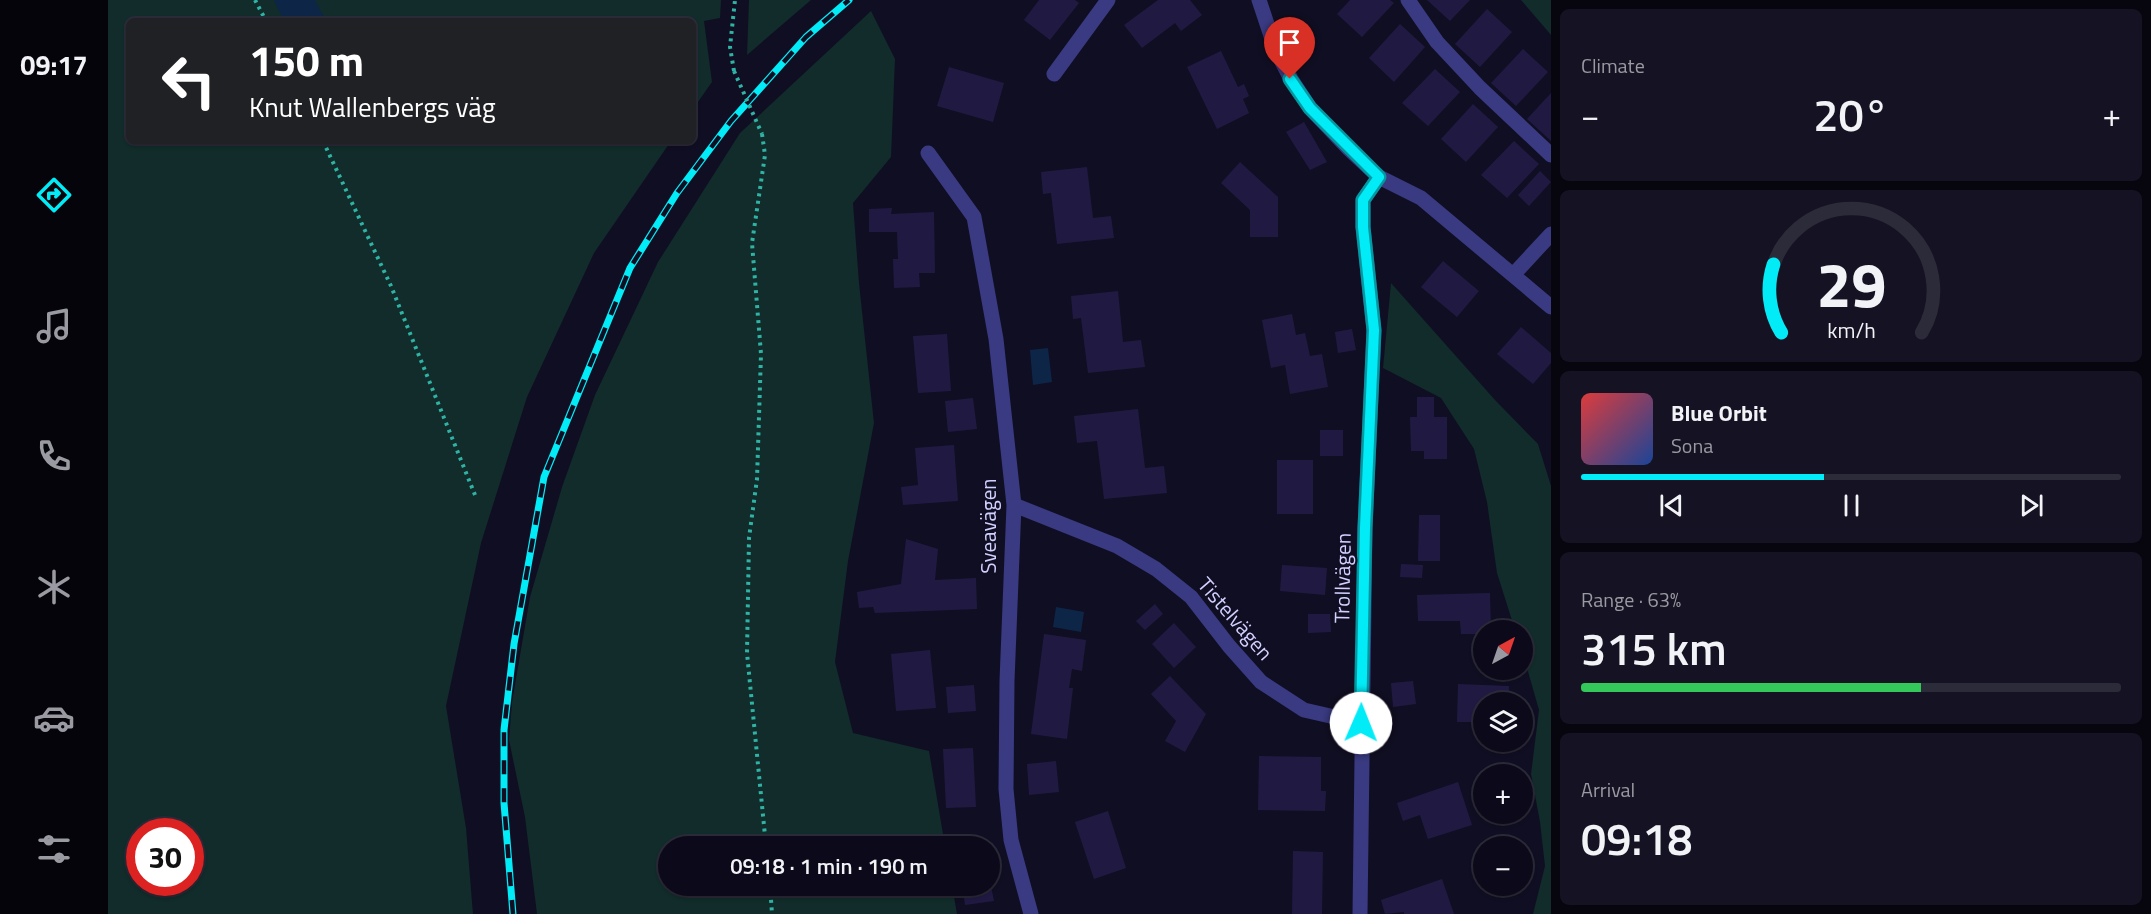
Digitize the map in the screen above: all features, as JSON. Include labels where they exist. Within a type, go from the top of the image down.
[{"type":"street","points":[[1054,74],[1108,0]]},
{"type":"street","points":[[1259,0],[1275,48],[1290,79],[1310,108],[1379,177],[1421,198],[1551,307]]},
{"type":"street","points":[[1408,0],[1437,42],[1480,88],[1551,155]]},
{"type":"street","name":"Sveavägen","points":[[928,153],[974,217],[996,339],[1014,505],[1007,681],[1006,789],[1011,840],[1031,914]]},
{"type":"street","name":"Trollvägen","points":[[1360,914],[1365,528],[1374,330],[1363,227],[1363,200],[1379,177]]},
{"type":"street","points":[[1514,275],[1551,234]]},
{"type":"street","name":"Tistelvägen","points":[[1014,505],[1117,546],[1156,569],[1191,597],[1228,646],[1262,682],[1304,710],[1361,723]]},
{"type":"path","points":[[255,0],[264,18]]},
{"type":"path","points":[[735,0],[730,47],[734,71],[762,134],[765,155],[752,243],[761,354],[757,479],[749,538],[747,653],[765,836]]},
{"type":"path","points":[[324,144],[391,286],[474,495]]},
{"type":"path","points":[[771,896],[772,914]]},
{"type":"green space","points":[[108,0],[721,0],[720,18],[704,21],[712,82],[696,105],[696,18],[126,18],[126,144],[669,144],[594,253],[527,397],[481,543],[446,706],[466,828],[473,914],[108,914]]},
{"type":"green space","points":[[749,0],[811,0],[747,55]]},
{"type":"green space","points":[[1521,0],[1551,0],[1551,35]]},
{"type":"green space","points":[[871,11],[895,59],[891,157],[853,203],[874,423],[848,561],[835,662],[853,733],[929,751],[943,836],[658,836],[658,896],[954,896],[957,914],[537,914],[525,817],[509,740],[512,702],[530,597],[562,487],[595,395],[658,262],[740,133]]},
{"type":"green space","points":[[1391,283],[1495,400],[1538,444],[1551,486],[1551,914],[1533,914],[1545,866],[1533,785],[1532,764],[1539,710],[1530,680],[1533,680],[1533,620],[1512,620],[1497,573],[1487,502],[1474,449],[1441,398],[1383,368]]},
{"type":"water","points":[[274,0],[315,0],[324,18],[283,18]]},
{"type":"water","points":[[1048,348],[1052,382],[1033,385],[1030,350]]},
{"type":"water","points":[[1056,607],[1084,612],[1081,632],[1053,627]]},
{"type":"building","points":[[1039,0],[1075,0],[1079,3],[1050,40],[1024,20]]},
{"type":"building","points":[[1158,0],[1190,0],[1202,15],[1181,31],[1175,23],[1142,48],[1124,25]]},
{"type":"building","points":[[1350,0],[1390,0],[1394,3],[1362,37],[1337,14]]},
{"type":"building","points":[[1427,0],[1470,0],[1450,21]]},
{"type":"building","points":[[1487,9],[1512,32],[1480,67],[1455,44]]},
{"type":"building","points":[[1400,24],[1425,47],[1394,82],[1369,58]]},
{"type":"building","points":[[1523,49],[1548,72],[1516,106],[1491,83]]},
{"type":"building","points":[[1221,51],[1238,87],[1244,84],[1249,96],[1243,99],[1249,113],[1217,129],[1187,67]]},
{"type":"building","points":[[949,67],[1004,83],[993,122],[937,106]]},
{"type":"building","points":[[1435,69],[1460,92],[1428,126],[1402,103]]},
{"type":"building","points":[[1551,93],[1551,141],[1527,119]]},
{"type":"building","points":[[1473,104],[1498,127],[1466,162],[1441,139]]},
{"type":"building","points":[[1304,122],[1327,162],[1310,170],[1286,132]]},
{"type":"building","points":[[1514,141],[1539,164],[1507,198],[1481,175]]},
{"type":"building","points":[[1240,162],[1278,197],[1278,237],[1250,237],[1250,210],[1221,183]]},
{"type":"building","points":[[1087,167],[1093,218],[1111,216],[1114,238],[1057,244],[1051,193],[1043,194],[1041,172]]},
{"type":"building","points":[[1540,171],[1551,182],[1529,206],[1518,195]]},
{"type":"building","points":[[892,208],[891,214],[934,212],[935,273],[919,273],[920,287],[894,288],[893,259],[898,259],[897,232],[869,232],[869,209]]},
{"type":"building","points":[[1443,261],[1479,291],[1457,317],[1421,287]]},
{"type":"building","points":[[1118,291],[1123,342],[1141,340],[1145,367],[1088,373],[1081,318],[1073,319],[1071,296]]},
{"type":"building","points":[[1292,314],[1296,335],[1305,333],[1310,356],[1322,354],[1328,387],[1290,394],[1285,365],[1271,368],[1262,320]]},
{"type":"building","points":[[1521,327],[1551,353],[1551,363],[1533,384],[1497,354]]},
{"type":"building","points":[[1352,329],[1356,350],[1338,353],[1335,332]]},
{"type":"building","points":[[947,334],[951,391],[918,393],[913,336]]},
{"type":"building","points":[[1417,397],[1434,397],[1434,417],[1447,417],[1447,459],[1424,459],[1424,451],[1411,451],[1410,417],[1417,417]]},
{"type":"building","points":[[973,398],[977,429],[948,432],[945,401]]},
{"type":"building","points":[[1138,409],[1145,468],[1164,466],[1167,493],[1104,499],[1097,441],[1077,443],[1074,416]]},
{"type":"building","points":[[1320,430],[1343,430],[1343,456],[1320,456]]},
{"type":"building","points":[[954,445],[958,501],[903,505],[901,487],[918,485],[915,448]]},
{"type":"building","points":[[1277,460],[1313,460],[1313,514],[1277,514]]},
{"type":"building","points":[[1419,515],[1440,515],[1440,561],[1418,561]]},
{"type":"building","points":[[906,539],[938,549],[935,580],[976,578],[977,609],[875,613],[873,607],[859,608],[857,592],[901,584]]},
{"type":"building","points":[[1401,564],[1423,565],[1422,578],[1400,577]]},
{"type":"building","points":[[1282,565],[1327,568],[1325,595],[1280,591]]},
{"type":"building","points":[[1490,593],[1491,620],[1473,620],[1473,634],[1461,634],[1460,621],[1418,621],[1417,595]]},
{"type":"building","points":[[1155,604],[1163,614],[1145,630],[1136,621]]},
{"type":"building","points":[[1308,614],[1330,614],[1331,632],[1308,633]]},
{"type":"building","points":[[1174,623],[1196,647],[1174,668],[1152,644]]},
{"type":"building","points":[[1044,634],[1086,640],[1082,671],[1072,669],[1069,688],[1073,688],[1067,739],[1031,734]]},
{"type":"building","points":[[930,650],[936,708],[896,711],[891,654]]},
{"type":"building","points":[[1170,676],[1206,714],[1185,752],[1165,741],[1176,721],[1151,694]]},
{"type":"building","points":[[1413,681],[1416,704],[1393,707],[1391,683]]},
{"type":"building","points":[[1458,684],[1509,686],[1509,692],[1473,692],[1473,722],[1457,722]]},
{"type":"building","points":[[974,685],[976,711],[948,713],[946,687]]},
{"type":"building","points":[[973,748],[976,807],[946,808],[943,749]]},
{"type":"building","points":[[1259,756],[1321,757],[1321,791],[1326,791],[1325,811],[1258,810]]},
{"type":"building","points":[[1056,761],[1059,792],[1029,795],[1027,764]]},
{"type":"building","points":[[1458,782],[1472,825],[1428,839],[1420,815],[1403,821],[1397,803]]},
{"type":"building","points":[[1108,811],[1126,868],[1094,879],[1075,822]]},
{"type":"building","points":[[1293,851],[1323,852],[1322,914],[1292,914]]},
{"type":"building","points":[[1442,879],[1454,914],[1404,914],[1404,912],[1385,914],[1381,900]]},
{"type":"building","points":[[964,896],[993,896],[994,901],[965,905]]},
{"type":"railway","points":[[513,914],[504,803],[504,730],[514,644],[544,477],[630,268],[677,193],[731,121],[806,37],[849,0]]},
{"type":"route","points":[[1290,79],[1310,108],[1379,177],[1363,200],[1363,227],[1374,330],[1365,528],[1361,723]]}]
